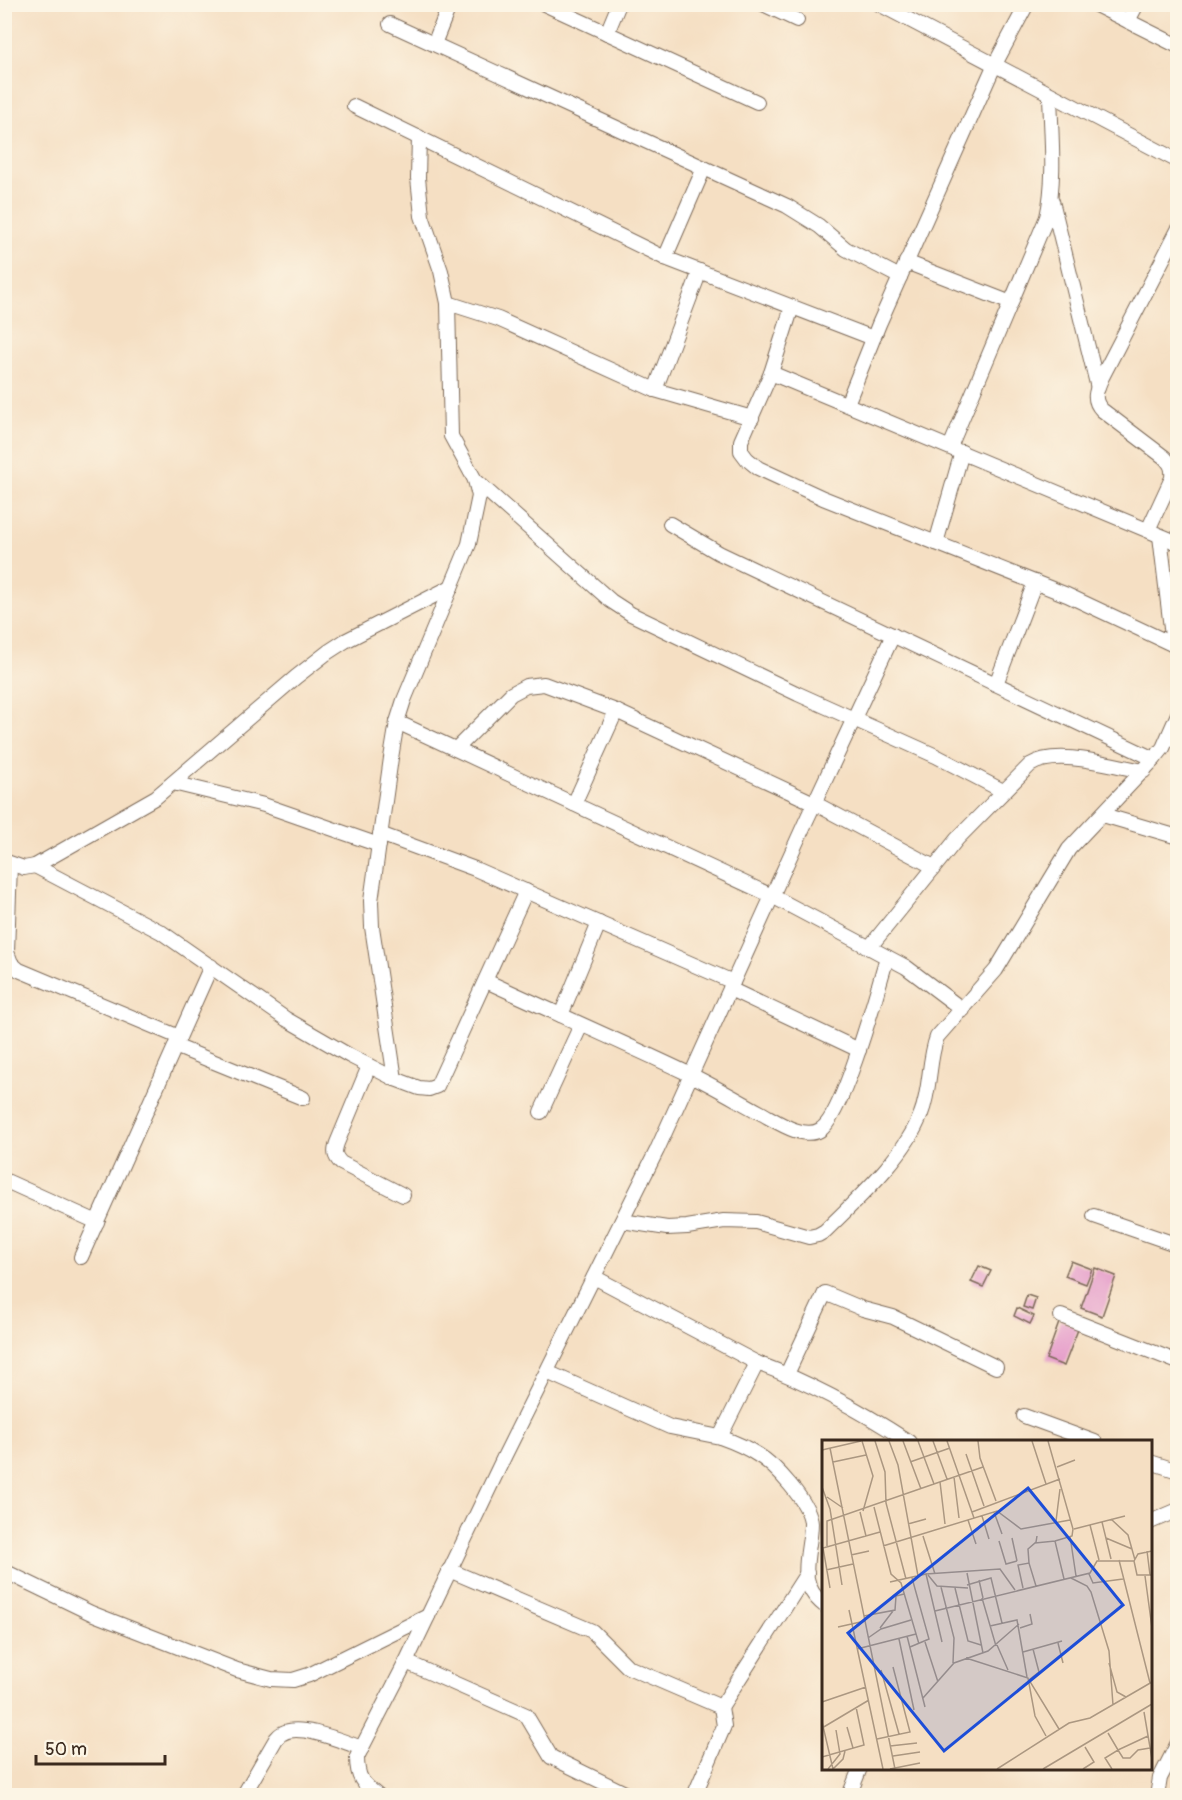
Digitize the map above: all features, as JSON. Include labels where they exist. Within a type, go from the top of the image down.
[{"type":"street","points":[[434,44],[450,4]]},
{"type":"street","points":[[544,4],[757,102]]},
{"type":"street","points":[[607,33],[619,4]]},
{"type":"street","points":[[763,4],[796,20]]},
{"type":"street","points":[[879,4],[994,66],[1176,158]]},
{"type":"street","points":[[847,404],[906,262],[994,66],[1027,4]]},
{"type":"street","points":[[1094,4],[1178,46]]},
{"type":"street","points":[[1128,21],[1137,4]]},
{"type":"street","points":[[390,24],[787,206],[835,237],[846,249],[900,278]]},
{"type":"street","points":[[936,543],[956,450],[1011,303],[1047,217],[1050,194],[1050,95]]},
{"type":"street","points":[[354,106],[666,258],[873,338]]},
{"type":"street","points":[[395,1078],[372,927],[371,901],[379,840],[397,722],[469,544],[478,496],[475,480],[451,436],[448,303],[443,278],[422,216],[418,178],[418,137]]},
{"type":"street","points":[[666,258],[704,168]]},
{"type":"street","points":[[1050,194],[1098,388]]},
{"type":"street","points":[[1175,646],[1154,533],[1173,469],[1164,457],[1096,404],[1095,396],[1178,230]]},
{"type":"street","points":[[906,262],[1011,303]]},
{"type":"street","points":[[655,390],[700,271]]},
{"type":"street","points":[[448,303],[498,319],[655,390],[752,418]]},
{"type":"street","points":[[792,307],[771,373],[741,441],[741,451],[747,459],[758,468],[823,498],[1035,582],[1175,646]]},
{"type":"street","points":[[771,373],[1178,543]]},
{"type":"street","points":[[475,480],[611,601],[621,607],[1003,791]]},
{"type":"street","points":[[670,524],[719,553],[1154,759]]},
{"type":"street","points":[[996,684],[1035,582]]},
{"type":"street","points":[[303,1098],[19,970],[11,963],[7,952],[6,863],[24,868],[35,866],[143,806],[328,652],[451,587]]},
{"type":"street","points":[[378,1796],[362,1782],[357,1770],[357,1757],[406,1662],[449,1570],[657,1150],[814,803],[893,635]]},
{"type":"street","points":[[456,749],[511,694],[526,686],[544,684],[616,711],[814,803],[934,867]]},
{"type":"street","points":[[574,804],[616,711]]},
{"type":"street","points":[[622,1221],[667,1228],[724,1221],[756,1222],[809,1237],[825,1231],[875,1181],[898,1152],[918,1121],[927,1091],[937,1037],[963,1010],[1002,961],[1069,849],[1154,759],[1162,748],[1178,714]]},
{"type":"street","points":[[397,722],[772,896],[906,967],[963,1010]]},
{"type":"street","points":[[869,948],[957,839],[1003,791],[1039,759],[1071,759],[1144,771]]},
{"type":"street","points":[[173,783],[264,805],[475,869],[599,923],[859,1050]]},
{"type":"street","points":[[1103,815],[1178,837]]},
{"type":"street","points":[[35,866],[161,932],[286,1019],[369,1066],[419,1088],[429,1089],[437,1086],[526,891]]},
{"type":"street","points":[[561,1015],[599,923]]},
{"type":"street","points":[[486,981],[691,1075],[777,1122],[799,1131],[812,1133],[820,1131],[831,1116],[855,1065],[887,957]]},
{"type":"street","points":[[81,1257],[211,966]]},
{"type":"street","points":[[541,1112],[581,1025]]},
{"type":"street","points":[[369,1066],[334,1150],[335,1157],[341,1163],[403,1195]]},
{"type":"street","points":[[4,1180],[97,1222]]},
{"type":"street","points":[[1094,1216],[1178,1245]]},
{"type":"street","points":[[594,1277],[757,1363],[787,1374],[863,1412],[906,1440]]},
{"type":"street","points":[[787,1374],[825,1293],[863,1309],[892,1317],[996,1367]]},
{"type":"street","points":[[1060,1316],[1178,1362]]},
{"type":"street","points":[[720,1437],[757,1363]]},
{"type":"street","points":[[547,1372],[670,1427],[720,1437],[743,1445],[761,1456],[795,1490],[805,1504],[811,1521],[805,1561],[808,1586],[822,1603]]},
{"type":"street","points":[[1024,1416],[1090,1440]]},
{"type":"street","points":[[1152,1463],[1178,1471]]},
{"type":"street","points":[[1152,1521],[1178,1510]]},
{"type":"street","points":[[4,1570],[91,1613],[237,1670],[271,1679],[292,1680],[309,1675],[428,1616]]},
{"type":"street","points":[[449,1570],[592,1631],[628,1667],[721,1707]]},
{"type":"street","points":[[694,1796],[724,1726],[721,1707],[807,1573]]},
{"type":"street","points":[[406,1662],[526,1716],[552,1757],[631,1796]]},
{"type":"street","points":[[243,1796],[276,1739],[282,1733],[294,1730],[307,1731],[362,1748]]},
{"type":"street","points":[[1157,1796],[1160,1778],[1178,1743]]},
{"type":"street","points":[[849,1796],[859,1770]]},
{"type":"building","points":[[1071,1261],[1092,1269],[1086,1284],[1065,1276]]},
{"type":"building","points":[[979,1266],[991,1271],[983,1287],[971,1282]]},
{"type":"building","points":[[1095,1268],[1116,1276],[1102,1316],[1081,1308]]},
{"type":"building","points":[[1027,1295],[1036,1298],[1032,1310],[1023,1307]]},
{"type":"building","points":[[1017,1308],[1034,1316],[1030,1324],[1014,1316]]},
{"type":"building","points":[[1060,1320],[1079,1327],[1064,1366],[1046,1359]]}]
